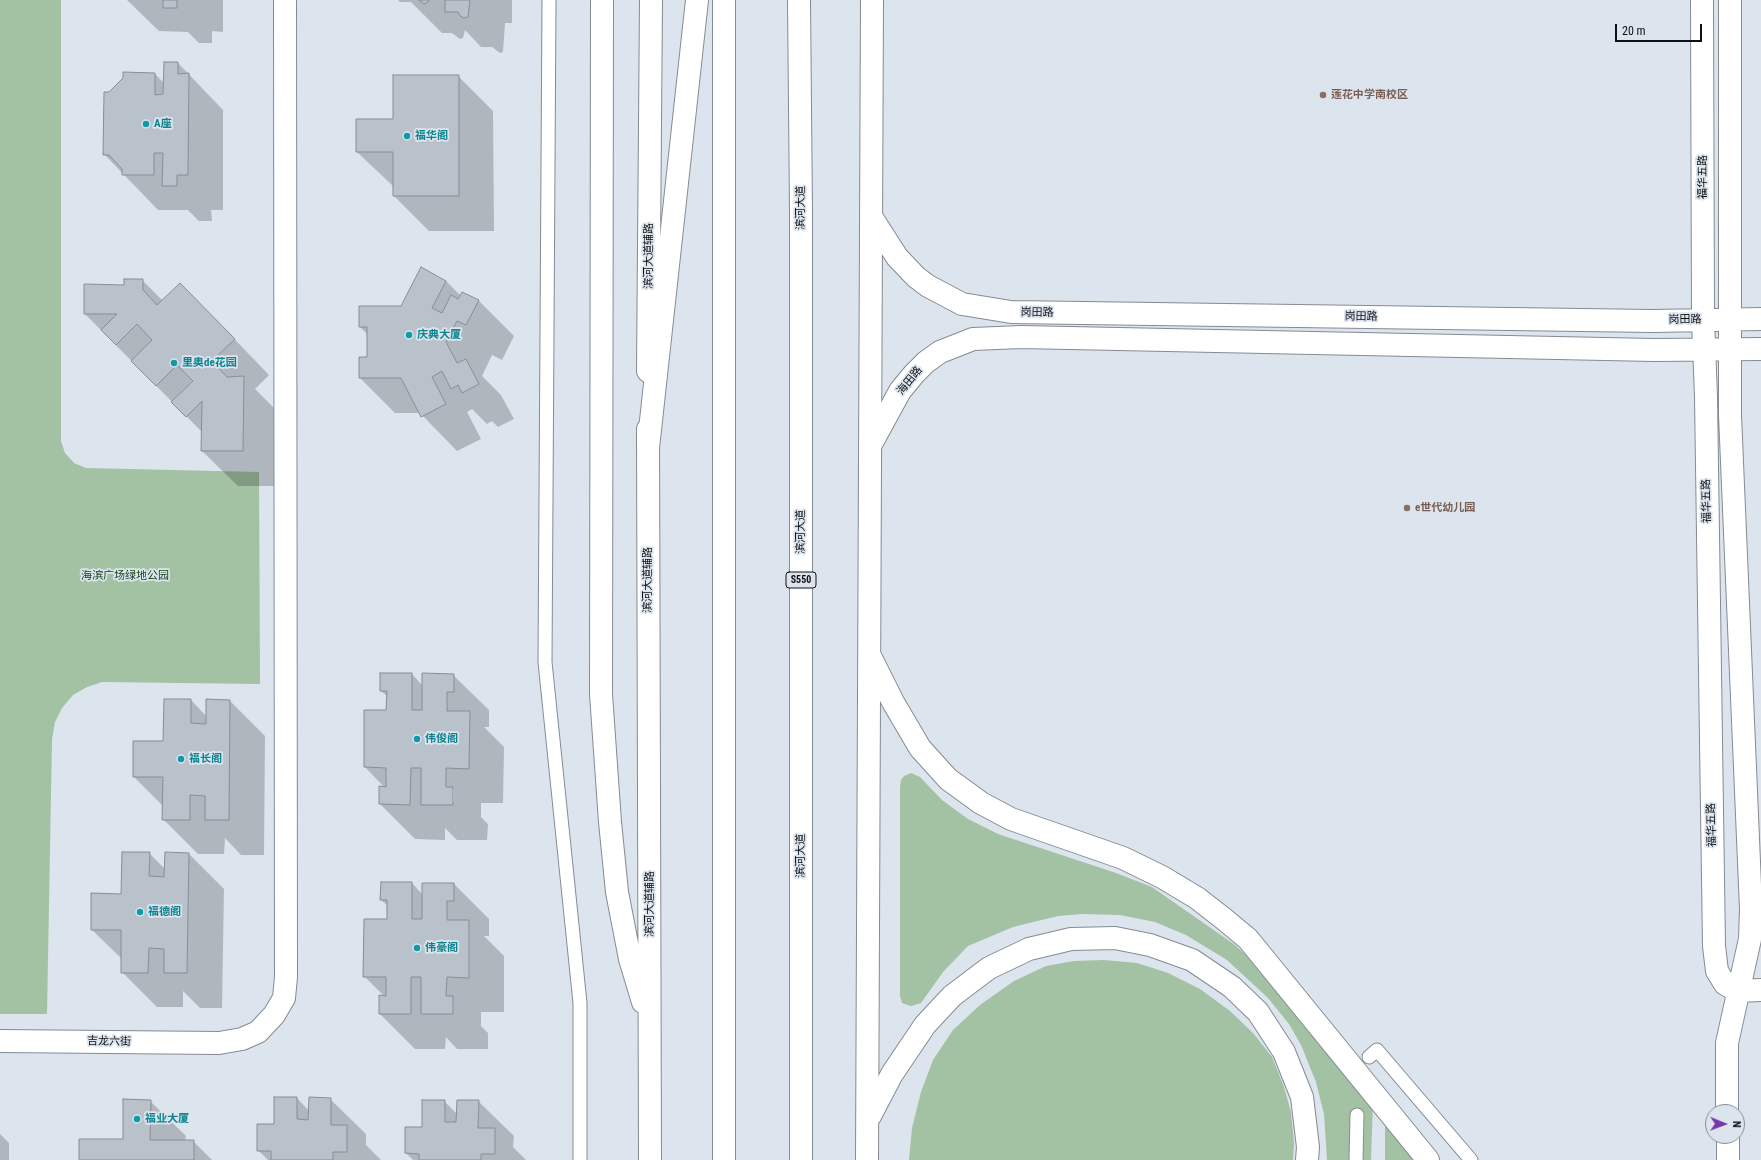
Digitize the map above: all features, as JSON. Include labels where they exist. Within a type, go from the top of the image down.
[{"type":"main road","name":"吉龙六街","points":[[0,1041],[219,1043],[242,1039],[258,1032],[274,1015],[284,998],[286,977],[285,0]]},
{"type":"main road","points":[[602,0],[600,645],[604,758],[618,892],[630,958],[650,1026]]},
{"type":"main road","name":"滨河大道辅路","points":[[650,1160],[648,448],[651,0]]},
{"type":"main road","points":[[648,448],[697,0]]},
{"type":"main road","points":[[724,0],[724,1160]]},
{"type":"main road","name":"滨河大道","points":[[799,0],[801,212],[801,1160]]},
{"type":"main road","points":[[867,1160],[872,0]]},
{"type":"main road","name":"福华五路","points":[[1702,0],[1703,320],[1706,397],[1714,946],[1717,971],[1725,984],[1738,991]]},
{"type":"main road","points":[[1727,1104],[1727,1043],[1738,991],[1756,949],[1750,893],[1730,415],[1730,0]]},
{"type":"main road","name":"岗田路","points":[[872,218],[897,257],[922,282],[962,304],[1011,312],[1064,314],[1761,320]]},
{"type":"main road","name":"海田路","points":[[870,446],[900,391],[914,374],[926,362],[940,352],[973,339],[1029,337],[1654,350],[1704,349]]},
{"type":"main road","points":[[1704,349],[1761,349]]},
{"type":"main road","points":[[869,654],[893,702],[920,748],[948,779],[980,803],[1011,819],[1123,858],[1162,877],[1197,898],[1224,918],[1248,939],[1428,1160]]},
{"type":"main road","points":[[868,1121],[892,1074],[925,1025],[952,996],[989,968],[1029,949],[1071,939],[1115,938],[1150,945],[1192,960],[1232,987],[1258,1012],[1284,1052],[1302,1097],[1308,1148],[1307,1160]]},
{"type":"main road","points":[[1738,991],[1761,990]]},
{"type":"main road","points":[[644,1160],[650,1134]]},
{"type":"main road","points":[[1728,1144],[1728,1160]]},
{"type":"lane","points":[[549,0],[545,662],[580,1004],[580,1160]]},
{"type":"lane","points":[[1373,1053],[1470,1160]]},
{"type":"lane","points":[[1356,1160],[1357,1116]]},
{"type":"green space","name":"海滨广场绿地公园","points":[[0,0],[61,0],[61,441],[65,453],[74,463],[86,468],[259,472],[260,684],[102,682],[87,687],[73,695],[62,708],[55,722],[52,739],[47,1014],[0,1014]]},
{"type":"green space","points":[[911,773],[920,777],[942,800],[968,819],[998,834],[1116,873],[1152,887],[1235,945],[1257,965],[1373,1101],[1371,1160],[1327,1160],[1324,1114],[1316,1082],[1301,1045],[1289,1024],[1268,998],[1227,960],[1186,935],[1155,922],[1120,915],[1082,914],[1058,916],[1013,927],[968,946],[943,972],[921,1003],[911,1006],[902,1003],[900,996],[900,787],[901,780],[904,776]]},
{"type":"green space","points":[[1104,960],[1137,963],[1168,973],[1200,989],[1230,1011],[1253,1033],[1272,1057],[1283,1084],[1291,1112],[1294,1142],[1293,1160],[909,1160],[912,1128],[921,1092],[933,1060],[953,1030],[980,1005],[1014,981],[1046,966],[1074,961]]},
{"type":"green space","points":[[1385,1115],[1423,1160],[1385,1160]]},
{"type":"building","points":[[163,0],[177,0],[177,8],[163,8]]},
{"type":"building","points":[[419,0],[429,0],[424,4]]},
{"type":"building","points":[[445,0],[470,0],[468,17],[464,18],[460,16],[458,12],[445,12]]},
{"type":"building","name":"A座","points":[[164,62],[178,62],[178,74],[189,73],[188,175],[177,175],[177,186],[162,186],[163,153],[154,153],[154,175],[122,175],[122,169],[109,155],[103,155],[104,92],[109,92],[123,78],[123,72],[155,73],[155,95],[163,94]]},
{"type":"building","name":"福华阁","points":[[393,75],[459,75],[459,196],[393,196],[393,152],[356,152],[356,119],[393,119]]},
{"type":"building","name":"庆典大厦","points":[[421,267],[446,281],[432,308],[442,313],[451,295],[458,299],[462,292],[479,300],[466,325],[457,321],[446,342],[457,363],[466,359],[479,384],[462,393],[458,385],[451,389],[442,371],[432,377],[446,404],[421,417],[401,378],[359,378],[359,357],[367,357],[367,327],[359,327],[359,306],[401,306]]},
{"type":"building","name":"里奥de花园","points":[[124,279],[143,279],[143,290],[157,305],[180,283],[235,339],[212,361],[227,377],[244,376],[243,451],[201,451],[202,401],[186,417],[171,402],[193,381],[177,365],[156,386],[131,361],[152,340],[137,324],[116,345],[101,330],[117,314],[84,314],[84,284],[124,285]]},
{"type":"building","name":"伟俊阁","points":[[380,673],[412,673],[412,710],[422,710],[422,673],[454,674],[454,692],[447,692],[447,711],[470,711],[469,769],[446,768],[446,787],[453,787],[453,805],[421,805],[421,768],[411,768],[410,805],[379,804],[379,786],[386,787],[386,768],[364,767],[364,710],[386,710],[387,691],[380,691]]},
{"type":"building","name":"福长阁","points":[[164,699],[191,699],[191,723],[206,724],[206,699],[230,700],[229,820],[205,820],[205,796],[190,795],[190,820],[162,820],[163,777],[133,777],[133,741],[163,741]]},
{"type":"building","name":"福德阁","points":[[122,852],[150,852],[149,876],[164,877],[165,852],[189,853],[187,973],[164,973],[164,949],[149,948],[148,973],[121,973],[121,930],[91,930],[91,893],[121,894]]},
{"type":"building","name":"伟豪阁","points":[[381,882],[412,882],[412,919],[422,919],[422,883],[454,883],[454,901],[447,901],[447,920],[469,920],[469,978],[447,977],[446,996],[453,996],[453,1014],[421,1014],[421,977],[411,977],[411,1014],[379,1014],[379,995],[386,996],[386,977],[363,977],[364,919],[387,919],[387,900],[380,900]]},
{"type":"building","points":[[274,1097],[297,1097],[297,1119],[308,1120],[309,1097],[331,1098],[331,1125],[347,1125],[347,1152],[333,1152],[333,1160],[271,1160],[271,1151],[257,1151],[257,1124],[274,1124]]},
{"type":"building","name":"福业大厦","points":[[123,1099],[151,1100],[150,1140],[194,1140],[194,1160],[79,1160],[79,1139],[123,1139]]},
{"type":"building","points":[[422,1100],[445,1100],[445,1122],[456,1122],[457,1100],[479,1100],[478,1128],[495,1128],[495,1154],[481,1154],[481,1160],[419,1160],[419,1154],[405,1153],[405,1127],[422,1127]]},
{"type":"place","name":"莲花中学南校区","points":[[1323,95]]},
{"type":"place","name":"A座","points":[[146,124]]},
{"type":"place","name":"福华阁","points":[[407,136]]},
{"type":"place","name":"庆典大厦","points":[[409,335]]},
{"type":"place","name":"里奥de花园","points":[[174,363]]},
{"type":"place","name":"e世代幼儿园","points":[[1407,508]]},
{"type":"place","name":"伟俊阁","points":[[417,739]]},
{"type":"place","name":"福长阁","points":[[181,759]]},
{"type":"place","name":"福德阁","points":[[140,912]]},
{"type":"place","name":"伟豪阁","points":[[417,948]]},
{"type":"place","name":"福业大厦","points":[[137,1119]]}]
